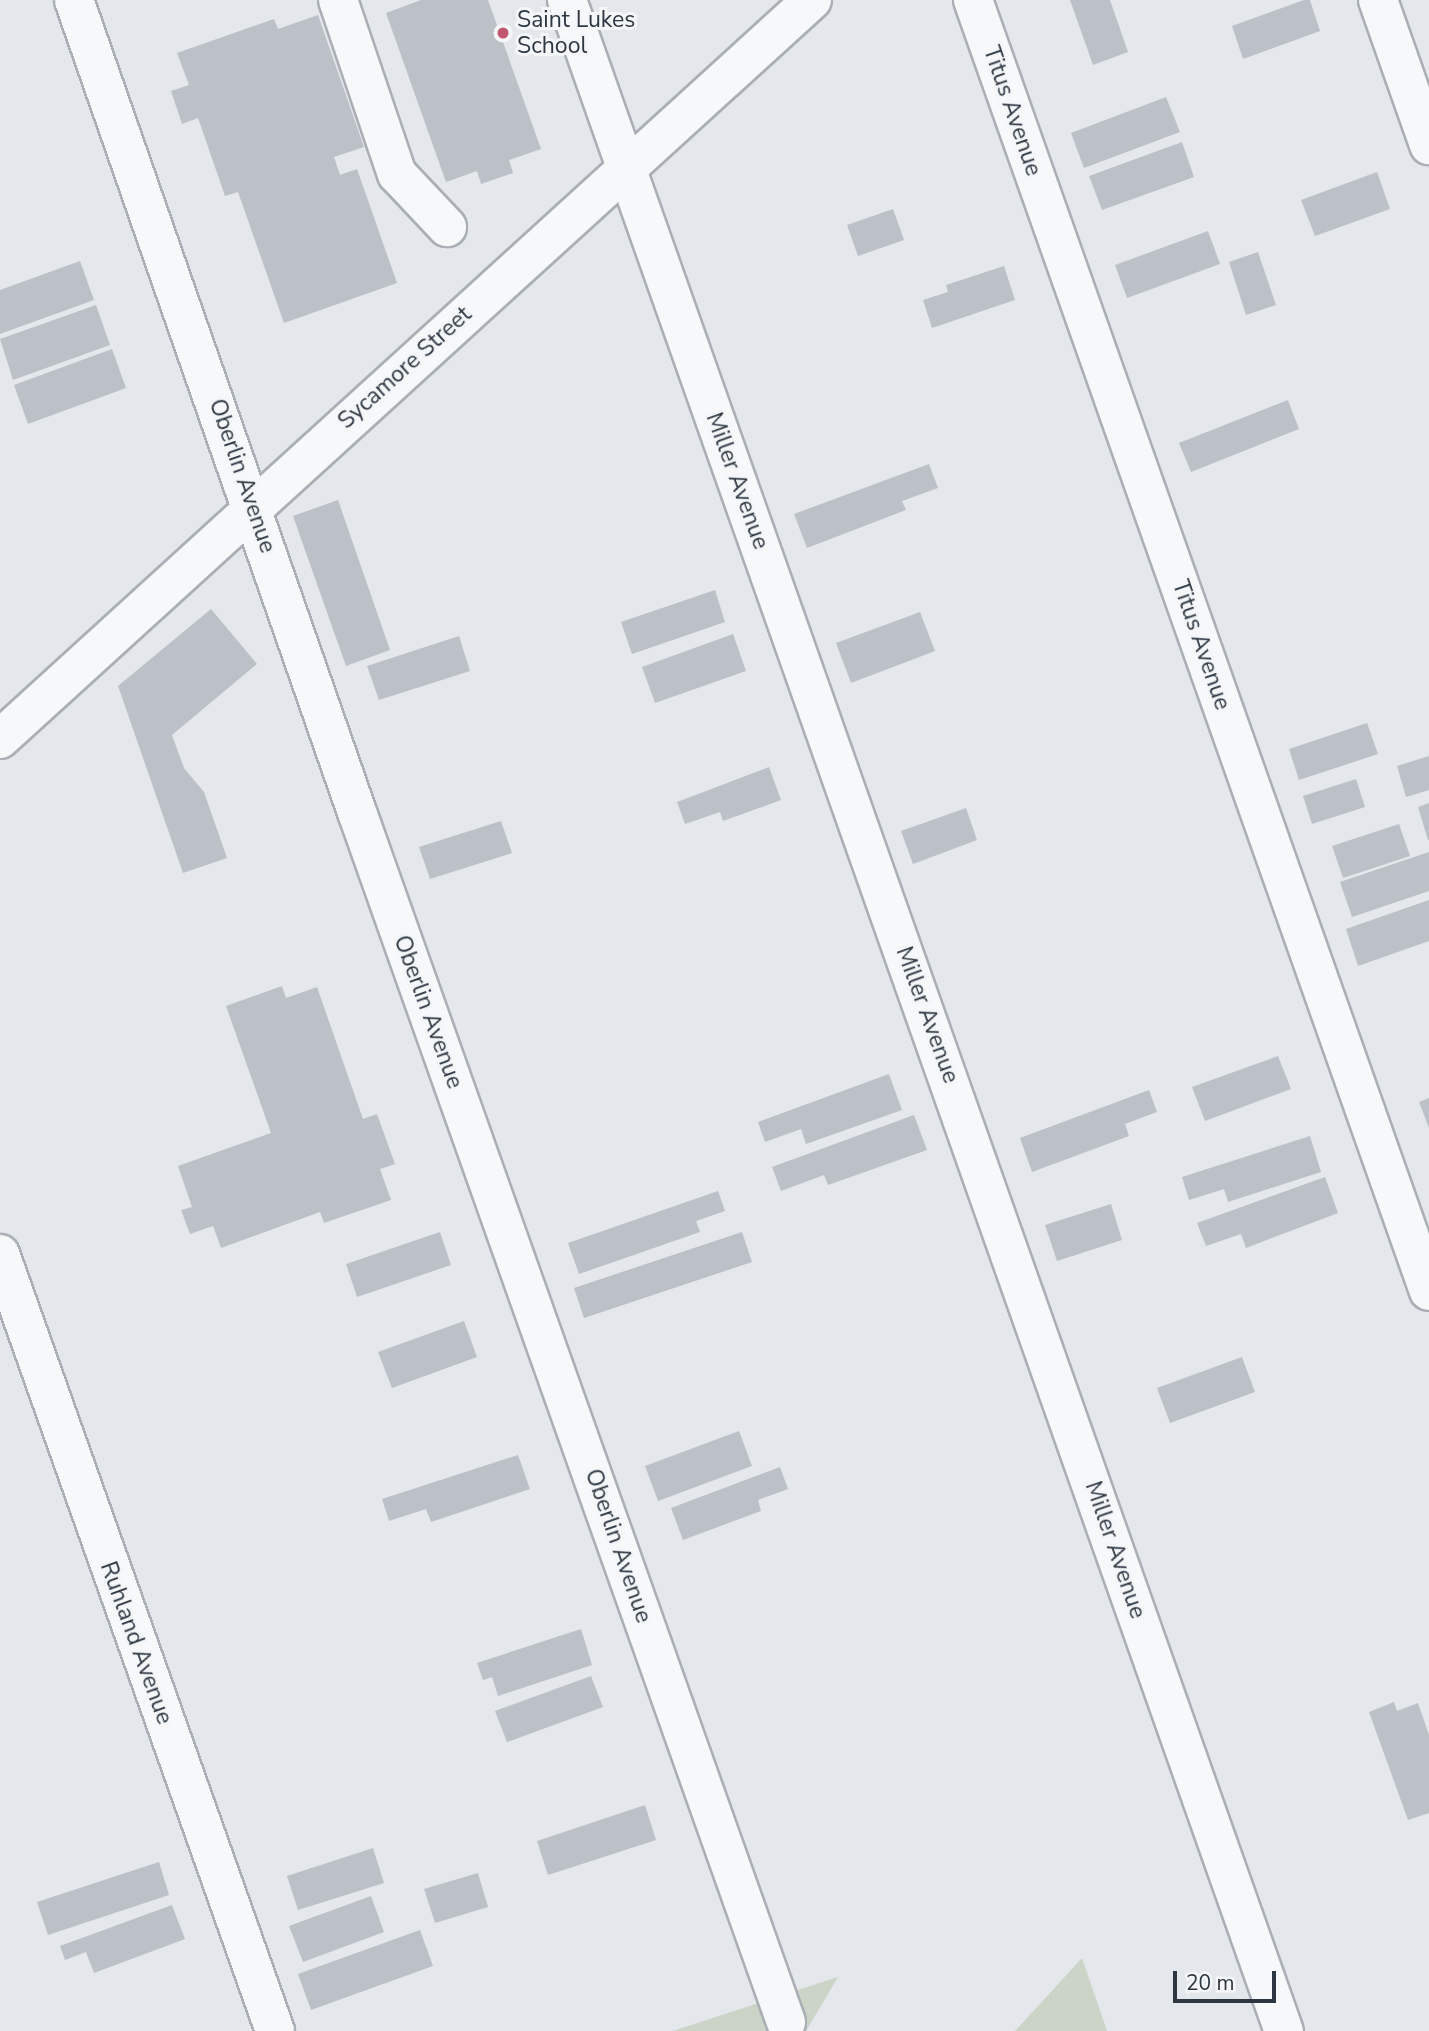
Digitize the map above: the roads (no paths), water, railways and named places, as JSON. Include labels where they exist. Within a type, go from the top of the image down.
[{"type":"street","name":"Oberlin Avenue","points":[[74,0],[253,506],[357,812],[786,2022]]},
{"type":"street","points":[[338,0],[397,174],[447,227]]},
{"type":"street","name":"Miller Avenue","points":[[567,0],[1284,2031]]},
{"type":"street","name":"Sycamore Street","points":[[0,739],[811,0]]},
{"type":"street","name":"Titus Avenue","points":[[973,0],[1429,1291]]},
{"type":"street","points":[[1378,0],[1429,145]]},
{"type":"street","name":"Ruhland Avenue","points":[[0,1254],[275,2031]]},
{"type":"place","name":"Saint Lukes School","points":[[503,33]]}]
